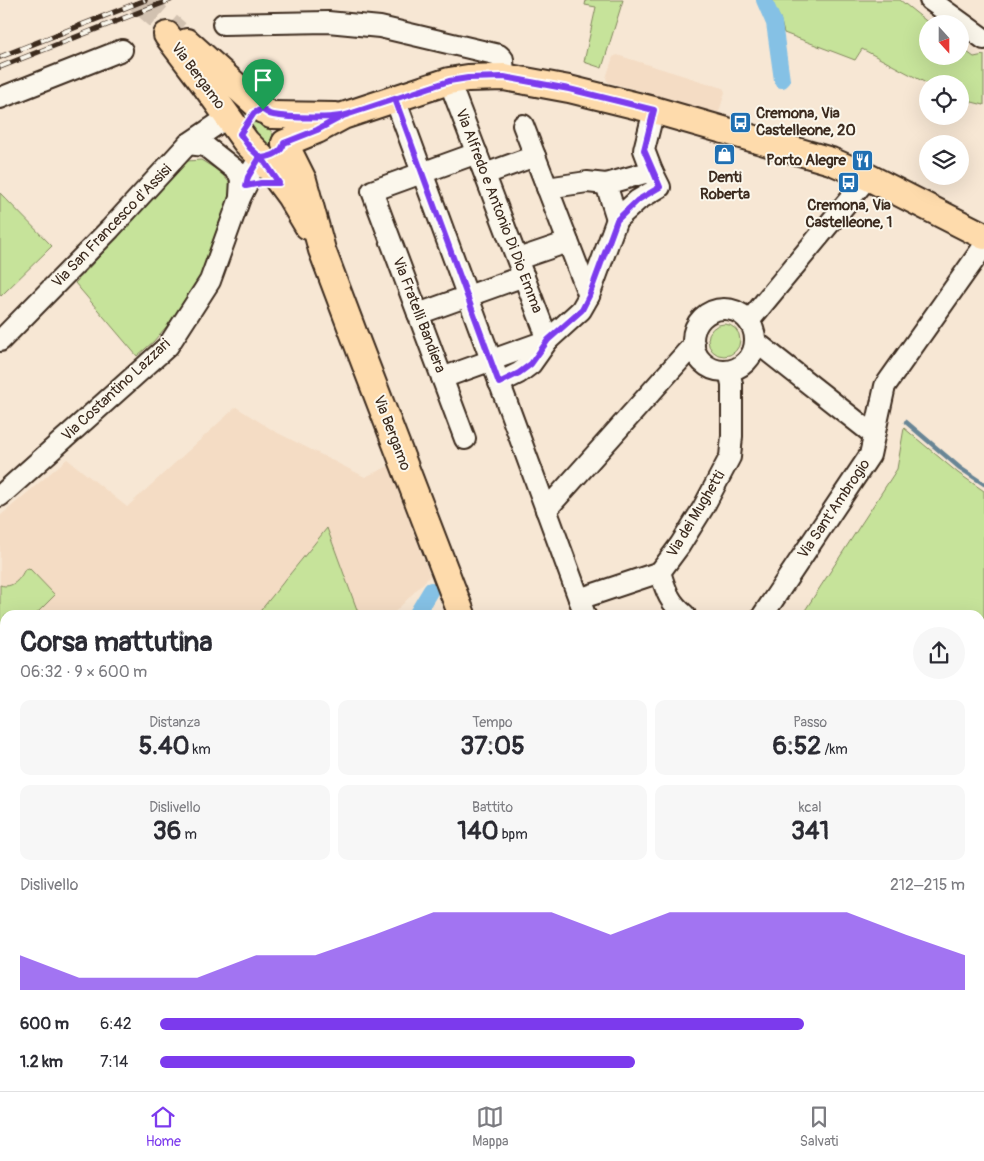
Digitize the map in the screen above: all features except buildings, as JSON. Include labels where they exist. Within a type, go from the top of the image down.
[{"type":"main road","name":"Via Bergamo","points":[[234,125],[172,34],[265,112]]},
{"type":"main road","points":[[343,116],[309,117],[250,110],[234,125],[250,148],[261,158],[275,155],[282,149],[285,143],[317,130],[343,116],[449,81],[468,78],[504,77],[569,89],[654,110],[831,161],[868,177],[984,236]]},
{"type":"main road","points":[[265,112],[279,128],[285,143]]},
{"type":"main road","name":"Via Bergamo","points":[[308,193],[310,162],[317,130]]},
{"type":"main road","name":"Via Bergamo","points":[[285,143],[308,193],[322,250],[460,610]]},
{"type":"main road","name":"Via Bergamo","points":[[261,158],[290,196],[322,250]]},
{"type":"street","points":[[930,0],[984,39]]},
{"type":"street","points":[[223,24],[328,22],[380,27],[499,56],[503,59],[504,77]]},
{"type":"street","points":[[0,98],[122,50]]},
{"type":"street","name":"Via Alfredo e Antonio Di Dio Emma","points":[[449,81],[548,340]]},
{"type":"street","points":[[395,99],[582,607]]},
{"type":"street","points":[[499,383],[519,373],[531,364],[548,340],[582,310],[617,220],[638,200],[660,187],[644,150],[654,110]]},
{"type":"street","name":"Via San Francesco d'Assisi","points":[[0,341],[110,229],[188,144],[234,125]]},
{"type":"street","points":[[523,125],[589,296]]},
{"type":"street","points":[[188,144],[205,146],[238,172],[243,192],[261,183],[279,183]]},
{"type":"street","points":[[422,174],[477,153]]},
{"type":"street","points":[[485,174],[535,156]]},
{"type":"street","name":"Via Costantino Lazzari","points":[[2,490],[168,346],[210,281],[248,177],[261,158]]},
{"type":"street","points":[[547,188],[587,182],[606,184],[652,171]]},
{"type":"street","name":"Via Fratelli Bandiera","points":[[422,174],[372,191],[465,440]]},
{"type":"street","points":[[749,321],[868,177]]},
{"type":"street","points":[[606,184],[617,220]]},
{"type":"street","points":[[418,314],[468,296],[568,242]]},
{"type":"street","name":"Via Sant'Ambrogio","points":[[766,610],[870,455],[885,386],[984,246]]},
{"type":"street","points":[[717,310],[734,310],[749,321],[754,329],[756,342],[752,356],[742,366],[729,371],[715,370],[703,363],[696,354],[693,337],[697,324],[707,314],[717,310]]},
{"type":"street","points":[[442,378],[548,340]]},
{"type":"street","points":[[756,342],[874,436]]},
{"type":"street","points":[[546,510],[694,344]]},
{"type":"street","name":"Via dei Mughetti","points":[[582,607],[660,572],[680,545],[703,508],[730,457],[732,384],[729,371]]},
{"type":"street","points":[[660,572],[666,592],[679,610]]},
{"type":"shaded area","points":[[617,55],[723,88],[725,92],[719,112],[608,82],[606,78],[613,57]]},
{"type":"shaded area","points":[[236,407],[274,431],[365,477],[389,466],[430,576],[397,610],[357,610],[327,528],[261,610],[0,610],[0,516],[67,459],[127,507]]},
{"type":"green space","points":[[586,0],[623,0],[602,68],[584,62],[596,7],[585,5]]},
{"type":"green space","points":[[770,0],[900,0],[919,15],[919,65],[969,65],[969,53],[974,57],[984,55],[984,105],[969,101],[969,75],[919,75],[919,79],[862,49],[855,60],[784,33],[780,18]]},
{"type":"green space","points":[[259,122],[270,130],[273,137],[272,141],[264,147],[249,128],[252,123]]},
{"type":"green space","points":[[201,160],[219,171],[232,185],[228,224],[199,289],[153,342],[137,356],[75,283],[187,161]]},
{"type":"green space","points":[[0,193],[52,246],[1,296],[0,295]]},
{"type":"green space","points":[[724,324],[730,325],[735,329],[739,334],[739,346],[735,351],[730,355],[724,356],[718,355],[713,351],[709,346],[708,340],[709,334],[713,329],[718,325]]},
{"type":"green space","points":[[904,428],[958,473],[984,491],[984,610],[805,610],[897,469]]},
{"type":"green space","points":[[327,528],[357,610],[261,610]]},
{"type":"green space","points":[[29,568],[55,595],[40,610],[0,610],[0,585],[9,586],[18,580],[25,569]]},
{"type":"waterway","points":[[764,0],[774,23],[782,80]]},
{"type":"waterway","points":[[906,422],[960,468],[984,484]]},
{"type":"waterway","points":[[419,610],[431,590]]},
{"type":"tunnel","points":[[139,0],[177,33]]},
{"type":"railway","points":[[0,57],[145,0]]},
{"type":"railway","points":[[0,67],[170,0]]},
{"type":"place","name":"Cremona, Via Castelleone, 20","points":[[740,122]]},
{"type":"place","name":"Denti Roberta","points":[[725,154]]},
{"type":"place","name":"Porto Alegre","points":[[862,160]]},
{"type":"place","name":"Cremona, Via Castelleone, 1","points":[[849,182]]},
{"type":"route","points":[[263,110],[254,113],[240,134],[250,148],[260,157],[248,177],[246,186],[261,183],[279,183],[262,158],[275,155],[282,149],[284,143],[317,130],[343,116],[395,99],[499,383],[519,373],[531,364],[548,340],[582,310],[617,220],[638,200],[660,187],[644,150],[654,110],[569,89],[504,77],[468,78],[449,81],[343,116],[271,115],[263,110]]}]
